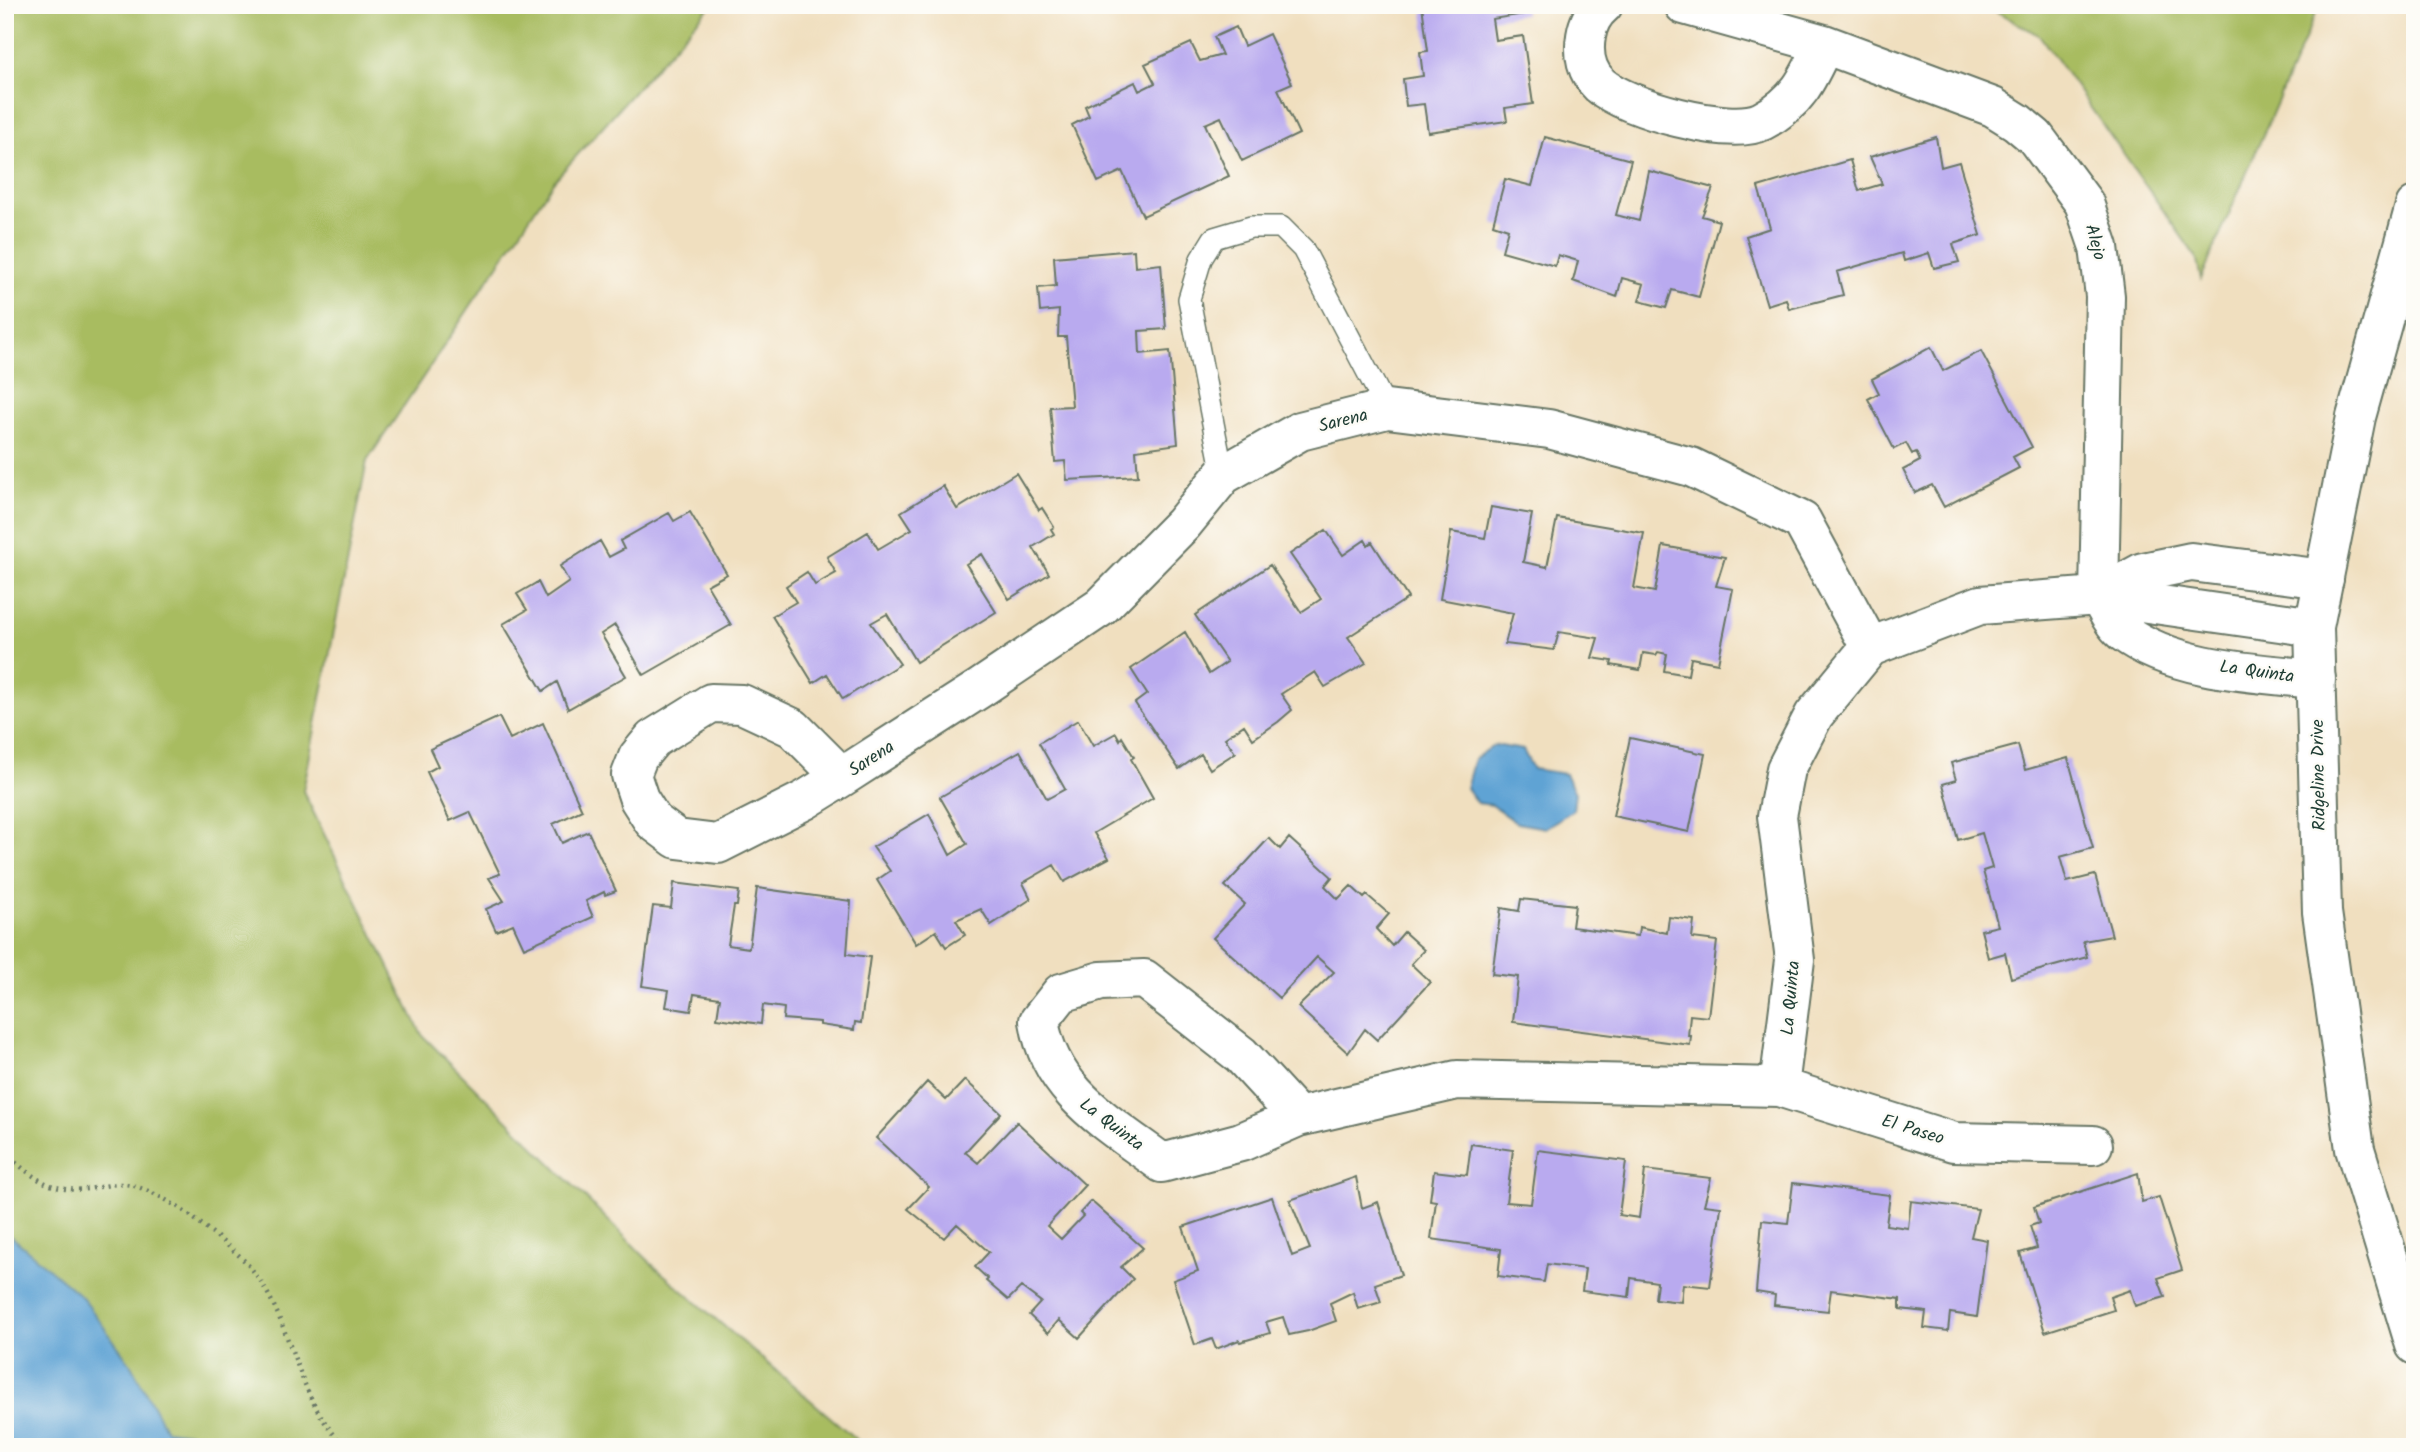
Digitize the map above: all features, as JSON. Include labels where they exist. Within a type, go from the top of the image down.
[{"type":"street","points":[[1603,5],[1596,10],[1587,27],[1583,52],[1588,68],[1600,85],[1636,105],[1704,122],[1737,127],[1760,122],[1785,106],[1805,87],[1824,44]]},
{"type":"street","name":"Alejo","points":[[1684,5],[1824,44],[1993,107],[2035,137],[2084,203],[2099,247],[2105,296],[2099,596]]},
{"type":"street","name":"Ridgeline Drive","points":[[2415,206],[2356,416],[2314,627],[2322,912],[2356,1149],[2415,1345]]},
{"type":"street","name":"Sarena","points":[[842,777],[793,728],[741,704],[711,703],[653,739],[638,757],[631,775],[639,799],[653,821],[677,839],[718,844],[805,800],[842,777],[1101,607],[1183,524],[1223,475],[1300,431],[1387,409],[1549,429],[1691,467],[1802,521],[1870,647]]},
{"type":"street","name":"La Quinta","points":[[2099,596],[2143,572],[2191,562],[2324,579]]},
{"type":"street","name":"La Quinta","points":[[2099,596],[2121,631],[2163,655],[2246,672],[2316,679]]},
{"type":"street","name":"La Quinta","points":[[1298,1117],[1241,1055],[1144,979],[1101,981],[1061,993],[1039,1021],[1042,1045],[1072,1094],[1162,1163],[1241,1142],[1298,1117],[1457,1080],[1779,1087],[1795,960],[1777,816],[1786,769],[1814,715],[1870,647],[1980,605],[2099,596],[2314,627]]},
{"type":"street","name":"El Paseo","points":[[1779,1087],[1954,1142],[2093,1144]]},
{"type":"lane","points":[[1223,475],[1189,299],[1201,259],[1214,238],[1251,227],[1281,227],[1289,234],[1303,249],[1387,409]]},
{"type":"path","points":[[5,1153],[52,1188],[76,1191],[130,1185],[152,1194],[254,1268],[265,1287],[307,1390],[324,1420],[346,1447]]},
{"type":"green space","points":[[5,5],[711,5],[554,181],[367,461],[303,791],[422,1035],[655,1267],[865,1447],[5,1447]]},
{"type":"green space","points":[[1985,5],[2319,5],[2201,279],[2196,257],[2040,36]]},
{"type":"water","points":[[1495,745],[1523,750],[1533,769],[1565,774],[1575,793],[1573,810],[1545,828],[1517,823],[1492,805],[1477,803],[1466,788],[1474,759]]},
{"type":"water","points":[[5,1231],[82,1297],[130,1363],[166,1430],[219,1437],[226,1447],[5,1447]]},
{"type":"building","points":[[1422,5],[1524,5],[1525,14],[1492,19],[1495,40],[1523,36],[1533,104],[1505,108],[1507,121],[1428,132],[1424,104],[1406,106],[1403,79],[1423,76],[1420,52],[1428,51]]},
{"type":"building","points":[[1236,27],[1244,46],[1269,34],[1292,83],[1278,89],[1299,134],[1242,161],[1221,117],[1205,124],[1229,176],[1143,216],[1122,171],[1098,182],[1072,125],[1089,116],[1085,106],[1135,82],[1139,91],[1155,83],[1145,64],[1191,43],[1200,61],[1222,55],[1214,37]]},
{"type":"building","points":[[1545,137],[1631,160],[1616,215],[1639,221],[1649,171],[1713,188],[1702,216],[1719,221],[1699,297],[1672,290],[1666,308],[1639,301],[1644,284],[1622,278],[1617,297],[1573,281],[1578,261],[1558,255],[1555,266],[1502,251],[1508,229],[1493,224],[1505,179],[1532,186]]},
{"type":"building","points":[[1936,137],[1941,167],[1959,162],[1981,235],[1953,244],[1959,262],[1934,268],[1929,253],[1904,261],[1902,253],[1837,272],[1843,295],[1789,309],[1786,299],[1767,305],[1746,236],[1770,228],[1758,187],[1850,160],[1859,191],[1882,184],[1870,157]]},
{"type":"building","points":[[1134,250],[1135,267],[1161,264],[1166,329],[1139,331],[1140,354],[1170,351],[1178,444],[1136,450],[1138,476],[1067,480],[1065,461],[1055,462],[1050,407],[1072,406],[1066,337],[1058,337],[1059,310],[1040,312],[1038,288],[1056,286],[1054,257]]},
{"type":"building","points":[[1931,347],[1943,371],[1981,351],[2032,447],[2013,457],[2019,468],[1944,507],[1932,485],[1915,493],[1903,470],[1920,461],[1916,452],[1912,454],[1906,443],[1894,449],[1868,399],[1879,393],[1872,379]]},
{"type":"building","points":[[1016,473],[1039,510],[1042,508],[1054,527],[1051,529],[1054,534],[1033,547],[1049,574],[1009,599],[982,554],[966,564],[996,612],[916,662],[887,614],[871,623],[900,664],[843,699],[827,674],[813,683],[772,616],[796,602],[786,586],[807,572],[815,585],[836,573],[827,557],[868,532],[878,549],[912,529],[901,512],[943,486],[957,509]]},
{"type":"building","points":[[1491,507],[1532,514],[1523,562],[1547,567],[1557,518],[1644,533],[1634,588],[1655,592],[1663,546],[1725,557],[1716,586],[1733,589],[1718,663],[1691,658],[1688,675],[1664,671],[1667,654],[1658,652],[1656,655],[1643,653],[1640,670],[1611,665],[1612,661],[1592,658],[1598,638],[1559,632],[1554,650],[1505,644],[1513,613],[1440,599],[1451,532],[1485,538]]},
{"type":"building","points":[[690,512],[727,574],[707,585],[731,625],[644,675],[615,625],[601,634],[626,676],[568,709],[557,682],[543,691],[503,624],[527,610],[517,594],[538,582],[546,598],[569,582],[560,566],[600,541],[609,557],[624,549],[620,541],[669,513],[674,521]]},
{"type":"building","points":[[1326,530],[1343,555],[1365,540],[1368,545],[1372,542],[1408,598],[1348,637],[1366,663],[1325,687],[1315,672],[1281,694],[1292,710],[1278,722],[1253,739],[1244,725],[1225,738],[1235,753],[1210,769],[1201,754],[1179,769],[1135,703],[1147,694],[1131,669],[1185,632],[1209,674],[1227,662],[1195,615],[1270,565],[1301,612],[1321,599],[1290,554]]},
{"type":"building","points":[[499,717],[510,739],[543,723],[582,810],[553,824],[562,843],[588,831],[616,891],[605,895],[604,892],[586,901],[593,917],[524,948],[513,924],[496,931],[486,909],[504,901],[489,878],[500,874],[470,812],[450,821],[427,772],[438,766],[430,749]]},
{"type":"building","points":[[1078,720],[1093,746],[1116,733],[1120,740],[1122,737],[1153,798],[1094,833],[1109,858],[1064,882],[1054,865],[1023,883],[1031,899],[991,925],[981,909],[956,920],[965,935],[946,947],[936,931],[916,944],[877,880],[890,871],[873,847],[929,814],[950,855],[967,844],[940,797],[1020,751],[1047,799],[1065,789],[1039,743]]},
{"type":"building","points":[[1630,738],[1705,754],[1689,832],[1613,816]]},
{"type":"building","points":[[2018,745],[2025,770],[2068,758],[2093,848],[2060,857],[2067,882],[2095,875],[2112,936],[2083,941],[2087,957],[2011,978],[2005,953],[1988,958],[1981,930],[1998,926],[1983,871],[1992,868],[1982,833],[1958,840],[1943,784],[1956,780],[1951,763]]},
{"type":"building","points":[[1269,838],[1280,849],[1289,838],[1332,877],[1325,886],[1338,899],[1351,886],[1364,898],[1367,895],[1389,914],[1376,929],[1392,946],[1404,932],[1424,950],[1411,964],[1430,982],[1377,1040],[1365,1029],[1348,1053],[1298,1007],[1334,972],[1317,957],[1279,998],[1213,938],[1245,904],[1225,886]]},
{"type":"building","points":[[674,883],[739,891],[728,945],[749,948],[757,888],[851,901],[847,954],[870,957],[861,1023],[855,1022],[854,1030],[820,1025],[820,1022],[783,1019],[784,1008],[763,1005],[761,1024],[717,1018],[720,998],[694,994],[691,1011],[666,1007],[669,990],[642,986],[653,906],[671,908]]},
{"type":"building","points":[[1521,899],[1575,905],[1572,927],[1638,936],[1639,927],[1667,933],[1669,917],[1694,920],[1692,938],[1717,941],[1708,1017],[1690,1015],[1690,1045],[1513,1022],[1518,977],[1492,974],[1501,908],[1519,911]]},
{"type":"building","points":[[965,1080],[1001,1113],[965,1152],[978,1163],[1017,1122],[1085,1185],[1047,1226],[1061,1239],[1083,1216],[1080,1213],[1091,1201],[1143,1248],[1121,1267],[1133,1279],[1079,1338],[1059,1320],[1048,1333],[1029,1315],[1041,1302],[1021,1287],[1008,1300],[986,1281],[988,1279],[975,1267],[989,1252],[957,1224],[944,1238],[908,1209],[929,1187],[876,1138],[927,1082],[946,1100]]},
{"type":"building","points":[[1471,1144],[1513,1150],[1506,1202],[1531,1204],[1538,1150],[1626,1161],[1619,1215],[1639,1218],[1645,1170],[1711,1178],[1704,1205],[1721,1207],[1710,1287],[1683,1284],[1681,1302],[1655,1299],[1657,1282],[1631,1278],[1629,1297],[1582,1291],[1585,1269],[1547,1264],[1544,1282],[1498,1276],[1501,1249],[1431,1239],[1436,1201],[1430,1200],[1434,1171],[1467,1175]]},
{"type":"building","points":[[2138,1173],[2142,1202],[2159,1197],[2182,1270],[2158,1278],[2165,1297],[2135,1306],[2130,1290],[2110,1297],[2114,1310],[2045,1332],[2020,1253],[2037,1248],[2030,1226],[2039,1223],[2034,1207]]},
{"type":"building","points":[[1356,1177],[1362,1208],[1378,1202],[1401,1275],[1375,1284],[1381,1302],[1358,1309],[1353,1292],[1330,1303],[1336,1321],[1308,1331],[1289,1335],[1283,1317],[1266,1322],[1270,1333],[1216,1349],[1212,1339],[1195,1345],[1173,1280],[1198,1271],[1183,1227],[1272,1197],[1292,1256],[1310,1249],[1290,1200]]},
{"type":"building","points":[[1793,1183],[1890,1195],[1886,1225],[1908,1228],[1911,1201],[1978,1209],[1971,1237],[1987,1240],[1977,1317],[1950,1313],[1948,1331],[1924,1328],[1926,1312],[1900,1309],[1900,1299],[1831,1290],[1828,1311],[1774,1305],[1775,1295],[1756,1292],[1762,1220],[1788,1223]]}]
